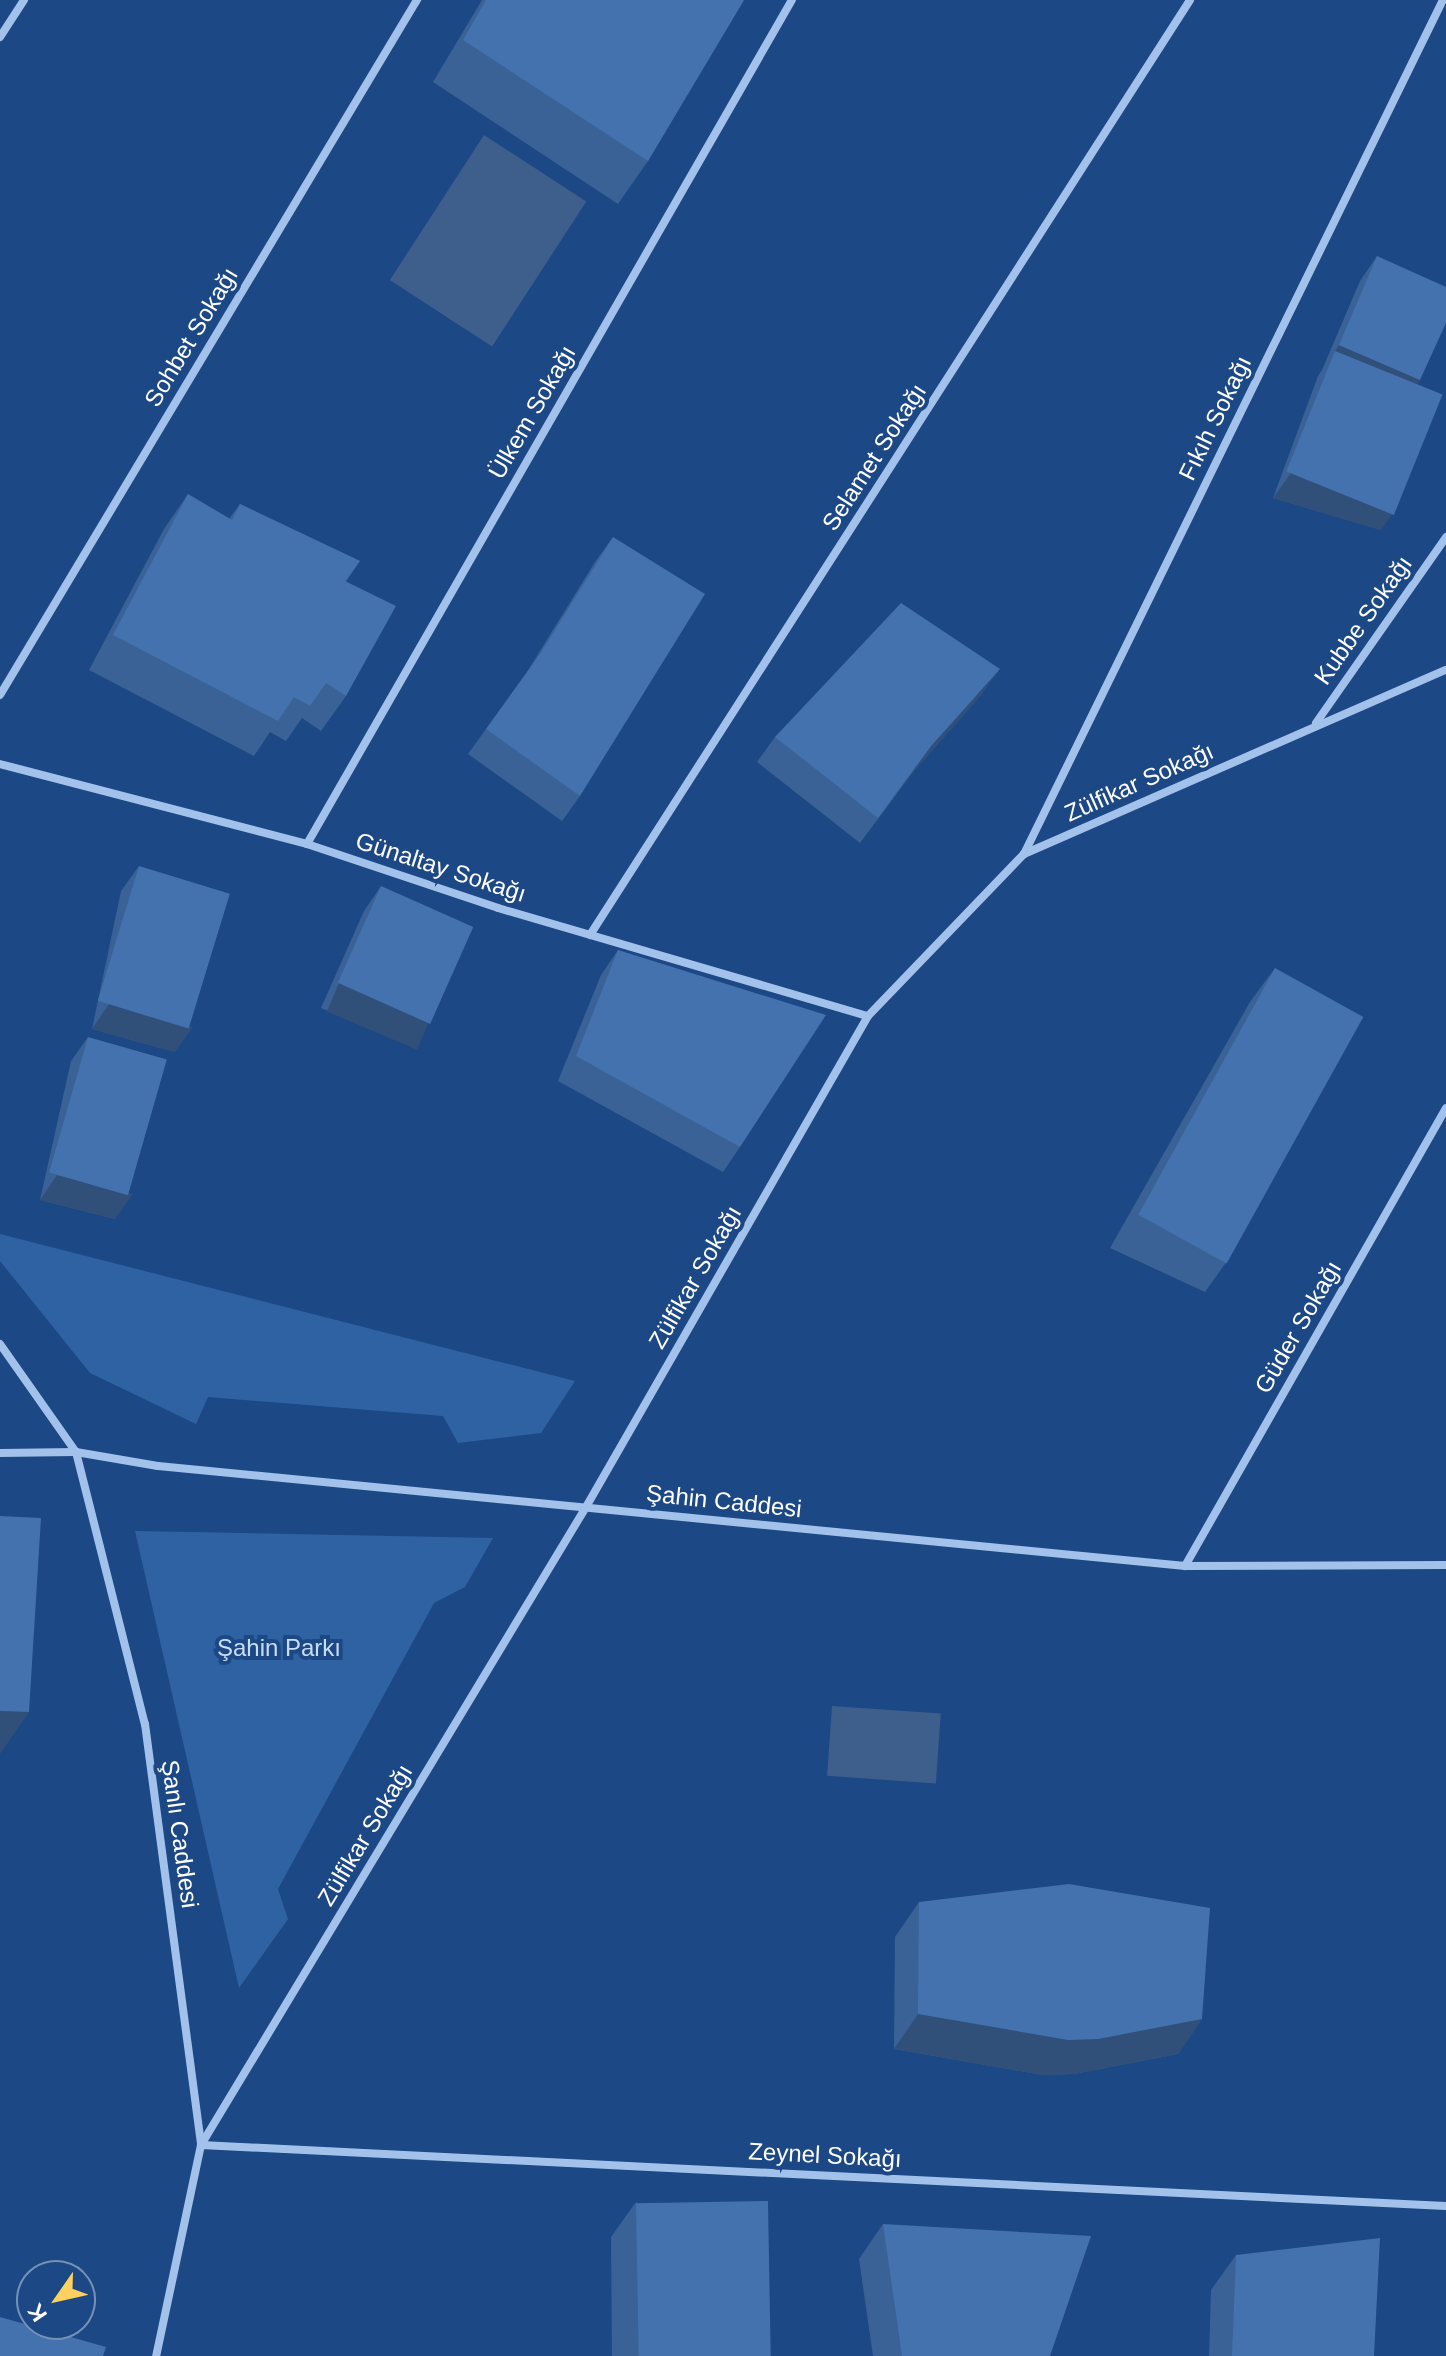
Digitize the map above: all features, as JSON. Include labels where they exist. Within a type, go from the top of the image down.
[{"type":"street","points":[[0,37],[24,0]]},
{"type":"street","name":"Sohbet Sokağı","points":[[0,695],[417,0]]},
{"type":"street","name":"Ülkem Sokağı","points":[[307,844],[792,0]]},
{"type":"street","name":"Selamet Sokağı","points":[[590,935],[1190,0]]},
{"type":"street","name":"Fıkıh Sokağı","points":[[1024,854],[1443,0]]},
{"type":"street","name":"Kubbe Sokağı","points":[[1314,726],[1446,537]]},
{"type":"street","name":"Zülfikar Sokağı","points":[[201,2145],[586,1507],[868,1016],[1024,854],[1446,670]]},
{"type":"street","name":"Günaltay Sokağı","points":[[0,764],[307,844],[590,935],[868,1016]]},
{"type":"street","name":"Güder Sokağı","points":[[1185,1566],[1446,1108]]},
{"type":"street","name":"Şanlı Caddesi","points":[[0,1344],[76,1452],[145,1724],[201,2145],[156,2356]]},
{"type":"street","name":"Şahin Caddesi","points":[[0,1453],[76,1452],[158,1466],[1185,1566],[1446,1565]]},
{"type":"street","name":"Zeynel Sokağı","points":[[201,2145],[1446,2206]]},
{"type":"green space","points":[[0,1234],[575,1381],[541,1433],[458,1443],[443,1416],[208,1397],[196,1424],[90,1373],[0,1261]]},
{"type":"green space","name":"Şahin Parkı","points":[[135,1531],[493,1538],[465,1587],[434,1603],[278,1889],[288,1919],[239,1988]]},
{"type":"shaded area","points":[[484,135],[586,201],[492,347],[390,280]]},
{"type":"shaded area","points":[[832,1706],[941,1714],[936,1783],[827,1776]]},
{"type":"building","points":[[486,0],[744,0],[648,161],[463,40]]},
{"type":"building","points":[[1377,256],[1446,287],[1446,323],[1420,380],[1339,345]]},
{"type":"building","points":[[1335,351],[1443,394],[1394,515],[1286,472]]},
{"type":"building","points":[[188,494],[232,520],[240,504],[360,561],[345,581],[396,606],[346,696],[326,683],[310,706],[294,697],[278,721],[113,635]]},
{"type":"building","points":[[613,537],[705,594],[580,796],[486,729],[540,654]]},
{"type":"building","points":[[901,603],[1000,669],[931,746],[878,818],[775,737]]},
{"type":"building","points":[[139,866],[230,894],[189,1029],[98,1001]]},
{"type":"building","points":[[381,886],[473,927],[430,1024],[338,983]]},
{"type":"building","points":[[618,950],[826,1015],[740,1147],[576,1056]]},
{"type":"building","points":[[1275,968],[1363,1017],[1227,1264],[1138,1215]]},
{"type":"building","points":[[88,1037],[167,1060],[128,1195],[49,1173]]},
{"type":"building","points":[[0,1516],[41,1518],[29,1712],[0,1711]]},
{"type":"building","points":[[1069,1884],[1210,1908],[1202,2019],[1098,2039],[1068,2040],[918,2014],[919,1902]]},
{"type":"building","points":[[768,2201],[771,2356],[639,2356],[636,2203]]},
{"type":"building","points":[[883,2224],[1091,2236],[1050,2356],[902,2356]]},
{"type":"building","points":[[1380,2238],[1374,2356],[1232,2356],[1236,2255]]},
{"type":"building","points":[[0,2317],[16,2322],[16,2340],[81,2340],[106,2347],[103,2356],[0,2356]]}]
